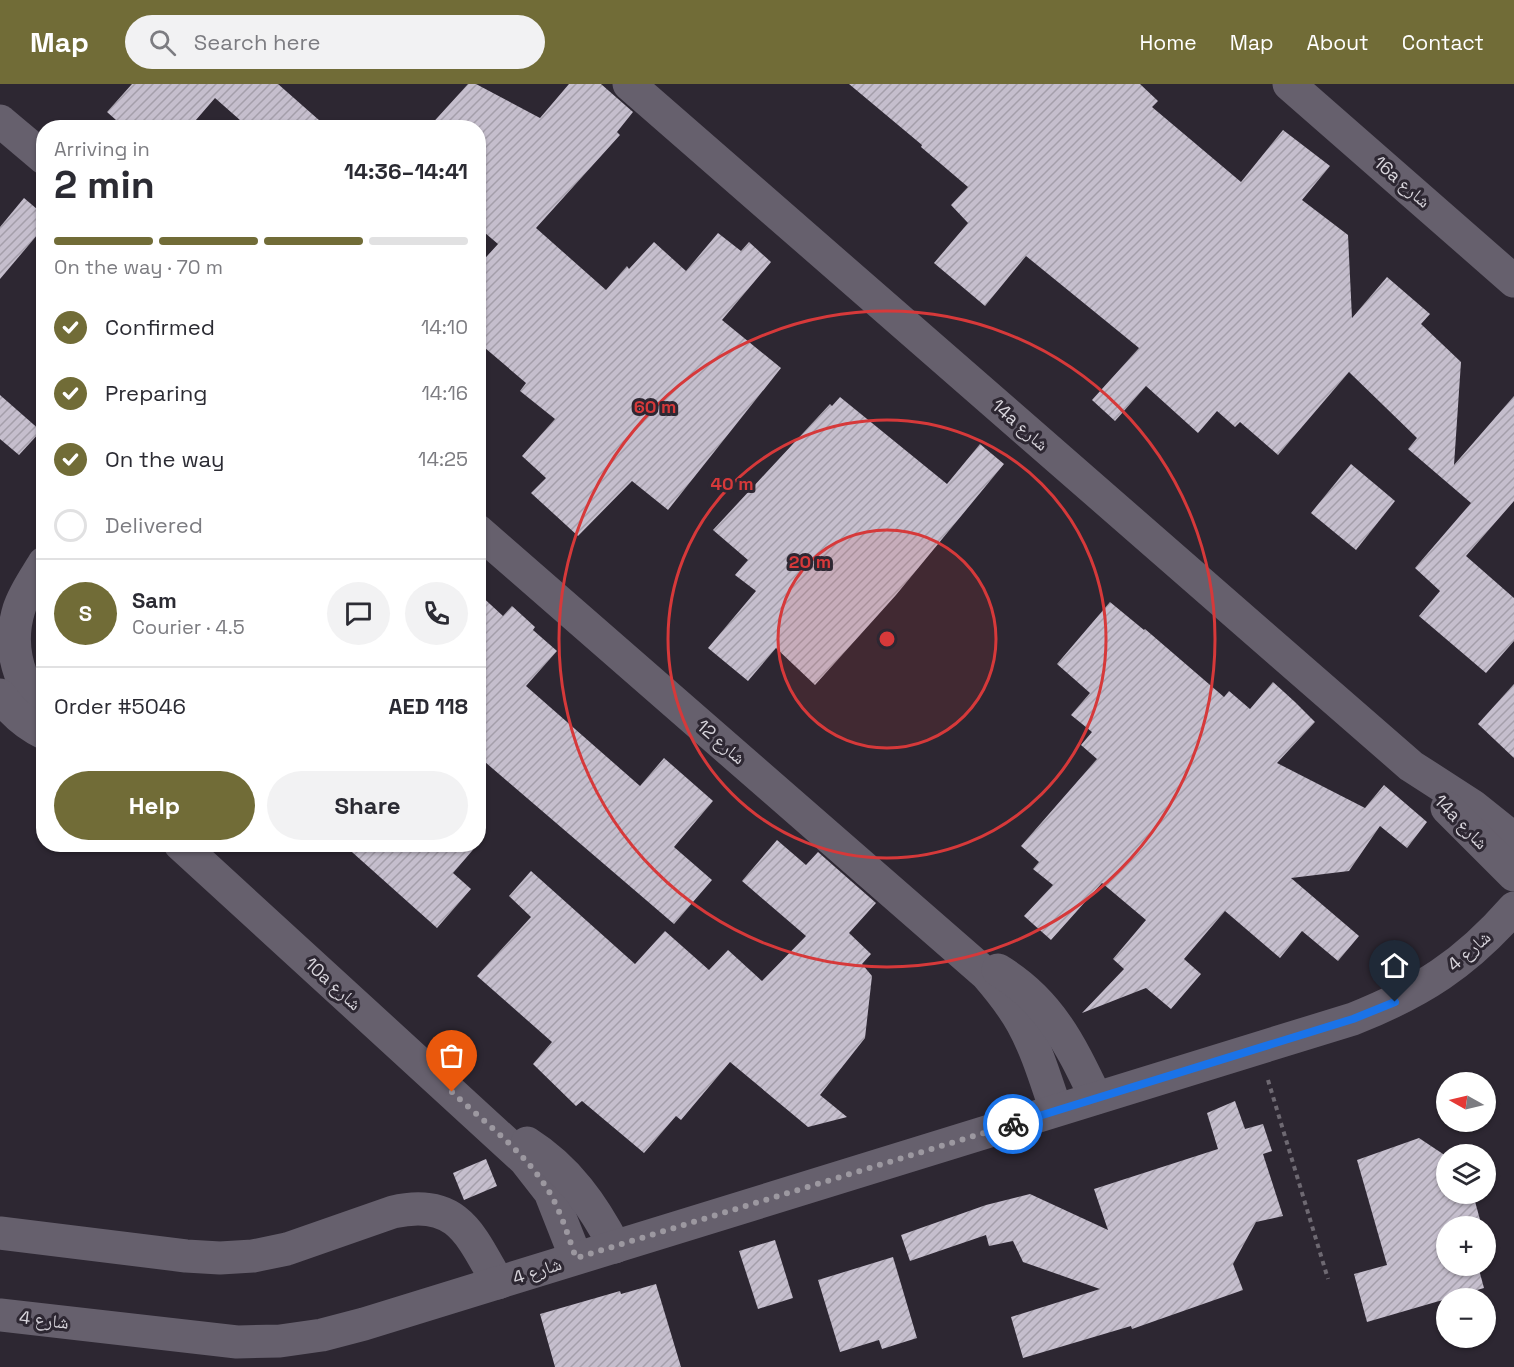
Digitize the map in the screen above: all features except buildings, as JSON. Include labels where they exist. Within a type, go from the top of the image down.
[{"type":"street","name":"14a شارع","points":[[629,84],[1411,766],[1459,821],[1514,875]]},
{"type":"street","name":"16a شارع","points":[[1289,84],[1514,281]]},
{"type":"street","points":[[0,121],[36,151]]},
{"type":"street","name":"شارع 12","points":[[486,538],[986,974],[1006,997],[1022,1023],[1035,1051],[1056,1110]]},
{"type":"street","points":[[0,597],[16,577],[36,563]]},
{"type":"street","points":[[36,578],[20,608],[14,631],[15,654],[20,677],[36,704]]},
{"type":"street","points":[[0,695],[12,712],[36,729]]},
{"type":"street","name":"14a شارع","points":[[1411,766],[1473,806],[1514,839]]},
{"type":"street","name":"10a شارع","points":[[189,852],[525,1160],[538,1175],[559,1211],[576,1258]]},
{"type":"street","name":"شارع 4","points":[[0,1315],[237,1342],[280,1341],[322,1335],[364,1324],[1353,1019],[1395,1002],[1434,980],[1471,953],[1514,909]]},
{"type":"street","name":"شارع 12","points":[[964,953],[1008,976],[1045,1008],[1073,1049],[1096,1098]]},
{"type":"street","name":"10a شارع","points":[[485,1123],[509,1132],[530,1145],[568,1176],[598,1215],[615,1247]]},
{"type":"street","points":[[0,1233],[174,1255],[219,1258],[254,1256],[287,1249],[393,1212],[410,1208],[427,1209],[443,1213],[457,1221],[469,1232],[498,1283]]},
{"type":"path","points":[[1258,1048],[1328,1279]]},
{"type":"way so far","points":[[452,1092],[510,1145],[538,1175],[559,1211],[576,1258],[1013,1124]]},
{"type":"route","points":[[1013,1124],[1353,1019],[1395,1002]]}]
